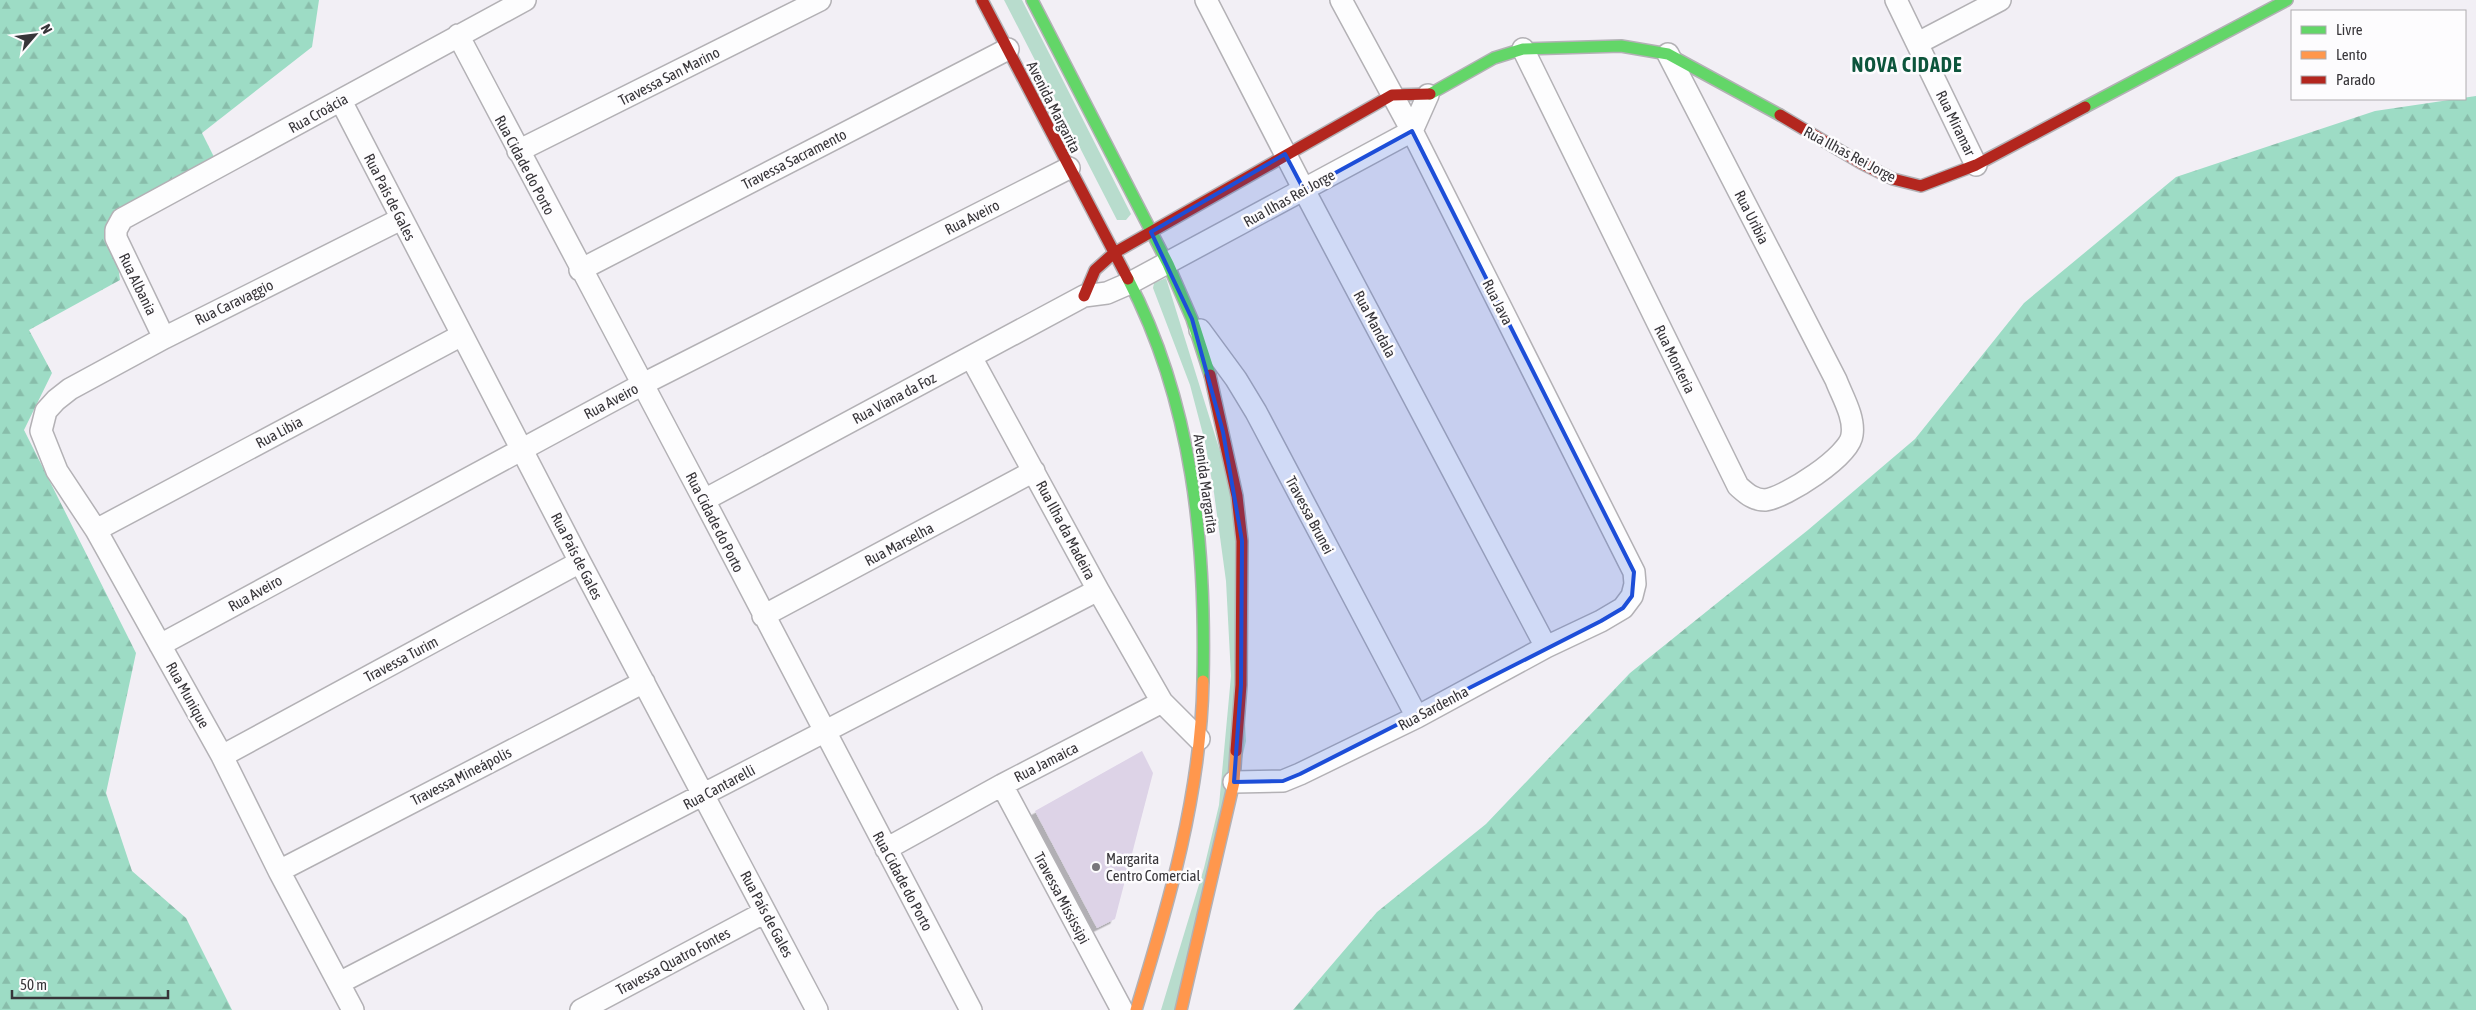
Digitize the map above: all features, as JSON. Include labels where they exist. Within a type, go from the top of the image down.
[{"type":"main road","name":"Avenida Margarita","points":[[982,0],[1130,284],[1169,378],[1180,418],[1198,515],[1204,599],[1199,739],[1189,811],[1178,864],[1136,1010]]},
{"type":"main road","name":"Avenida Margarita","points":[[1032,0],[1168,264],[1192,319],[1210,376],[1237,496],[1242,541],[1241,685],[1234,782],[1181,1010]]},
{"type":"main road","name":"Rua Ilhas Rei Jorge","points":[[1114,253],[1285,154],[1392,95],[1428,95],[1494,58],[1523,49],[1621,46],[1668,54],[1893,179],[1921,186],[1976,165],[2287,0]]},
{"type":"main road","points":[[1084,296],[1096,270],[1114,253]]},
{"type":"street","name":"Rua Croácia","points":[[116,230],[122,219],[525,0]]},
{"type":"street","name":"Travessa San Marino","points":[[518,151],[820,0]]},
{"type":"street","name":"Rua Mandala","points":[[1206,0],[1285,154],[1546,647]]},
{"type":"street","name":"Rua Java","points":[[1341,0],[1412,131],[1634,572],[1634,590],[1623,608]]},
{"type":"street","name":"Rua Miramar","points":[[1896,0],[1976,165]]},
{"type":"street","points":[[1918,43],[2000,0]]},
{"type":"street","name":"Rua Cidade do Porto","points":[[458,35],[580,270],[704,500],[763,616],[826,730],[971,1010]]},
{"type":"street","name":"Travessa Sacramento","points":[[580,270],[1008,49]]},
{"type":"street","name":"Rua Monteria","points":[[1523,49],[1720,451],[1738,486],[1750,497],[1763,500],[1777,498],[1828,465],[1846,450],[1852,436],[1851,421],[1836,380]]},
{"type":"street","name":"Rua Uribia","points":[[1668,54],[1836,380]]},
{"type":"street","points":[[1412,131],[1428,95]]},
{"type":"street","name":"Rua País de Gales","points":[[341,101],[580,562],[817,1010]]},
{"type":"street","name":"Rua Ilhas Rei Jorge","points":[[1130,284],[1412,131]]},
{"type":"street","name":"Rua Aveiro","points":[[160,645],[643,384],[1069,168]]},
{"type":"street","name":"Rua Caravaggio","points":[[70,389],[164,338],[401,219]]},
{"type":"street","name":"Rua Albania","points":[[116,230],[116,238],[164,338]]},
{"type":"street","name":"Rua Viana da Foz","points":[[704,500],[1084,296],[1107,293],[1130,284]]},
{"type":"street","name":"Travessa Brunei","points":[[1192,319],[1230,371],[1256,412],[1417,717]]},
{"type":"street","name":"Rua Libia","points":[[96,530],[462,335]]},
{"type":"street","name":"Rua Ilha da Madeira","points":[[971,357],[1098,590],[1162,702]]},
{"type":"street","name":"Rua Munique","points":[[70,389],[46,411],[41,431],[57,472],[96,530],[222,756],[279,871],[353,1010]]},
{"type":"street","name":"Rua Marselha","points":[[763,616],[1034,472]]},
{"type":"street","name":"Travessa Turim","points":[[222,756],[580,562]]},
{"type":"street","name":"Rua Cantarelli","points":[[339,983],[1098,590]]},
{"type":"street","name":"Rua Sardenha","points":[[1234,782],[1283,781],[1417,717],[1546,647],[1601,621],[1623,608]]},
{"type":"street","name":"Travessa Mineápolis","points":[[279,871],[644,682]]},
{"type":"street","points":[[1162,702],[1199,739]]},
{"type":"street","name":"Rua Jamaica","points":[[886,849],[1002,785],[1162,702]]},
{"type":"street","name":"Travessa Mississipi","points":[[1002,785],[1122,1010]]},
{"type":"street","name":"Travessa Quatro Fontes","points":[[581,1010],[765,912]]},
{"type":"highlighted area","points":[[1412,131],[1634,572],[1632,596],[1623,608],[1601,621],[1300,774],[1283,781],[1234,782],[1241,685],[1242,541],[1223,432],[1192,319],[1151,232],[1285,154],[1304,190]]},
{"type":"green space","points":[[0,0],[319,0],[312,47],[202,133],[214,157],[111,215],[120,280],[29,330],[52,373],[24,430],[136,653],[106,793],[132,871],[186,918],[232,1010],[0,1010]]},
{"type":"green space","points":[[1004,0],[1022,0],[1131,214],[1126,220],[1117,220]]},
{"type":"green space","points":[[2476,96],[2476,1010],[1293,1010],[1377,912],[1486,824],[1630,673],[1808,530],[1915,439],[2024,303],[2176,177],[2375,111],[2449,100],[2466,100],[2466,97]]},
{"type":"green space","points":[[1166,278],[1233,493],[1246,741],[1185,1010],[1161,1010],[1204,868],[1219,805],[1231,676],[1226,581],[1205,442],[1190,385],[1153,288],[1154,283]]},
{"type":"building","name":"Margarita Centro Comercial","points":[[1142,751],[1153,773],[1115,919],[1097,928],[1035,811]]},
{"type":"traffic: fast","points":[[1032,0],[1168,264],[1192,319],[1210,375]]},
{"type":"traffic: fast","points":[[2085,107],[2287,0]]},
{"type":"traffic: fast","points":[[1430,94],[1494,58],[1523,49],[1621,46],[1668,54],[1780,115]]},
{"type":"traffic: fast","points":[[1128,279],[1150,326],[1168,375],[1181,424],[1191,475],[1202,577],[1203,681]]},
{"type":"traffic: slow","points":[[1136,1010],[1171,889],[1190,807],[1201,723],[1203,681]]},
{"type":"traffic: slow","points":[[1181,1010],[1234,782],[1236,751]]},
{"type":"traffic: jam","points":[[982,0],[1128,279]]},
{"type":"traffic: jam","points":[[1084,296],[1095,270],[1114,253],[1392,95],[1430,94]]},
{"type":"traffic: jam","points":[[1780,115],[1861,163],[1893,179],[1921,186],[1976,165],[2085,107]]},
{"type":"traffic: jam","points":[[1210,375],[1237,496],[1242,541],[1241,685],[1236,751]]},
{"type":"place","name":"Margarita Centro Comercial","points":[[1096,867]]},
{"type":"district","name":"NOVA CIDADE","points":[[1907,64]]}]
